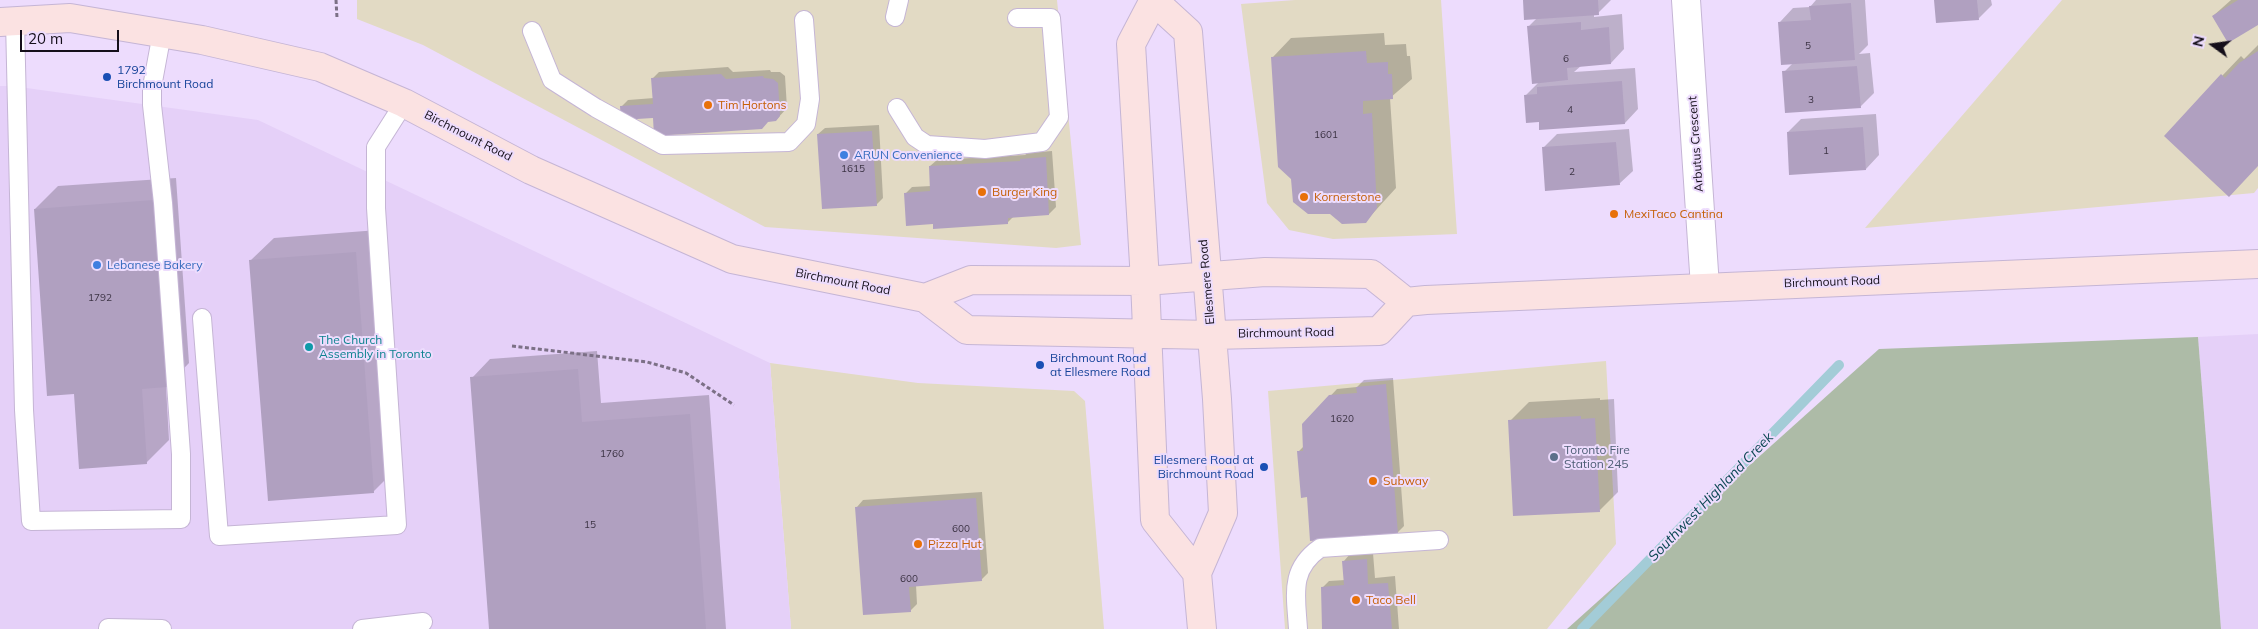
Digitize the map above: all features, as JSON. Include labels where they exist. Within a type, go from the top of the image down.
[{"type":"main road","name":"Ellesmere Road","points":[[1197,573],[1155,520],[1131,44],[1154,1],[1188,32],[1212,335],[1223,513],[1197,573],[1202,629]]},
{"type":"main road","name":"Birchmount Road","points":[[8,22],[70,18],[202,40],[320,67],[404,103],[531,170],[732,259],[925,298],[967,330],[1212,335],[1379,331],[1406,302],[1705,287],[2258,264]]},
{"type":"main road","points":[[925,298],[971,280],[1144,281],[1207,278],[1265,272],[1371,274],[1406,302]]},
{"type":"street","name":"Arbutus Crescent","points":[[1686,0],[1705,287]]},
{"type":"lane","points":[[897,108],[915,137],[927,145],[985,149],[1042,142],[1059,117],[1051,18],[1017,18]]},
{"type":"lane","points":[[532,30],[552,80],[596,108],[663,145],[789,142],[806,124],[810,98],[804,20]]},
{"type":"lane","points":[[8,22],[24,410],[31,521],[181,519],[181,454],[163,203],[152,105],[152,87],[162,33]]},
{"type":"lane","points":[[202,318],[219,536],[397,525],[376,208],[376,146],[404,103]]},
{"type":"lane","points":[[1298,629],[1296,589],[1299,570],[1308,557],[1320,548],[1439,540]]},
{"type":"lane","points":[[362,629],[423,622]]},
{"type":"lane","points":[[108,628],[162,629]]},
{"type":"path","points":[[336,0],[337,18]]},
{"type":"path","points":[[512,346],[647,362],[686,373],[734,404]]},
{"type":"shaded area","points":[[357,0],[1057,0],[1081,245],[1056,248],[765,227],[423,45],[357,19]]},
{"type":"shaded area","points":[[1295,0],[1441,0],[1457,234],[1333,239],[1289,230],[1267,203],[1241,4]]},
{"type":"shaded area","points":[[2062,0],[2258,0],[2258,188],[2254,193],[1865,228]]},
{"type":"shaded area","points":[[0,86],[12,86],[258,120],[770,363],[791,629],[0,629]]},
{"type":"shaded area","points":[[2258,334],[2258,629],[2221,629],[2198,337]]},
{"type":"shaded area","points":[[1606,361],[1616,544],[1547,629],[1285,629],[1268,391]]},
{"type":"shaded area","points":[[770,363],[918,383],[1074,391],[1085,401],[1104,629],[791,629]]},
{"type":"green space","points":[[2198,337],[2221,629],[1567,629],[1879,349]]},
{"type":"building","points":[[1523,0],[1598,0],[1599,15],[1524,20]]},
{"type":"building","points":[[1934,0],[1977,0],[1979,20],[1936,23]]},
{"type":"building","points":[[2238,0],[2258,0],[2258,25],[2228,43],[2212,16]]},
{"type":"building","points":[[1851,3],[1855,60],[1781,65],[1778,22],[1811,20],[1809,6]]},
{"type":"building","points":[[1581,22],[1581,30],[1609,27],[1611,64],[1567,68],[1568,80],[1532,84],[1527,26]]},
{"type":"building","points":[[1366,51],[1367,63],[1388,62],[1388,74],[1392,74],[1393,99],[1363,101],[1363,114],[1372,113],[1377,208],[1366,223],[1342,224],[1330,214],[1308,214],[1293,202],[1291,179],[1278,167],[1271,57]]},
{"type":"building","points":[[2258,51],[2258,166],[2229,197],[2164,136],[2221,74],[2225,78],[2239,63]]},
{"type":"building","points":[[1857,66],[1861,108],[1785,113],[1782,71]]},
{"type":"building","name":"Tim Hortons","points":[[721,74],[726,79],[763,76],[764,78],[773,79],[778,83],[780,116],[776,121],[768,122],[762,129],[654,136],[653,118],[621,120],[620,106],[653,104],[651,78]]},
{"type":"building","points":[[1622,81],[1625,124],[1539,130],[1539,122],[1526,123],[1524,95],[1537,94],[1537,87]]},
{"type":"building","points":[[1863,127],[1866,170],[1789,175],[1787,132]]},
{"type":"building","points":[[872,131],[877,206],[822,209],[817,134]]},
{"type":"building","points":[[1616,142],[1620,185],[1545,191],[1542,147]]},
{"type":"building","name":"Burger King","points":[[1046,157],[1049,215],[1008,218],[1008,224],[933,229],[933,224],[906,226],[904,193],[930,191],[929,166],[1020,161],[1020,159]]},
{"type":"building","points":[[154,200],[167,387],[142,389],[147,464],[79,469],[74,394],[47,396],[34,209]]},
{"type":"building","name":"The Church Assembly in Toronto","points":[[356,252],[374,493],[268,501],[249,260]]},
{"type":"building","points":[[578,369],[582,422],[690,414],[706,629],[489,629],[470,377]]},
{"type":"building","points":[[1386,384],[1398,534],[1310,541],[1307,497],[1301,498],[1297,451],[1303,451],[1302,424],[1329,395],[1357,393],[1356,387]]},
{"type":"building","name":"Toronto Fire Station 245","points":[[1581,416],[1581,419],[1595,418],[1600,512],[1513,516],[1508,420]]},
{"type":"building","name":"Pizza Hut","points":[[976,498],[982,581],[909,587],[911,612],[863,615],[855,507]]},
{"type":"building","name":"Taco Bell","points":[[1367,559],[1368,584],[1388,583],[1392,629],[1322,629],[1321,587],[1344,585],[1342,561]]},
{"type":"waterway","name":"Southwest Highland Creek","points":[[1582,629],[1839,365]]},
{"type":"place","name":"1792 Birchmount Road","points":[[107,77]]},
{"type":"place","name":"Tim Hortons","points":[[708,105]]},
{"type":"place","name":"ARUN Convenience","points":[[844,155]]},
{"type":"place","name":"Burger King","points":[[982,192]]},
{"type":"place","name":"Kornerstone","points":[[1304,197]]},
{"type":"place","name":"MexiTaco Cantina","points":[[1614,214]]},
{"type":"place","name":"Lebanese Bakery","points":[[97,265]]},
{"type":"place","name":"The Church Assembly in Toronto","points":[[309,347]]},
{"type":"place","name":"Birchmount Road at Ellesmere Road","points":[[1040,365]]},
{"type":"place","name":"Toronto Fire Station 245","points":[[1554,457]]},
{"type":"place","name":"Ellesmere Road at Birchmount Road","points":[[1264,467]]},
{"type":"place","name":"Subway","points":[[1373,481]]},
{"type":"place","name":"Pizza Hut","points":[[918,544]]},
{"type":"place","name":"Taco Bell","points":[[1356,600]]}]
